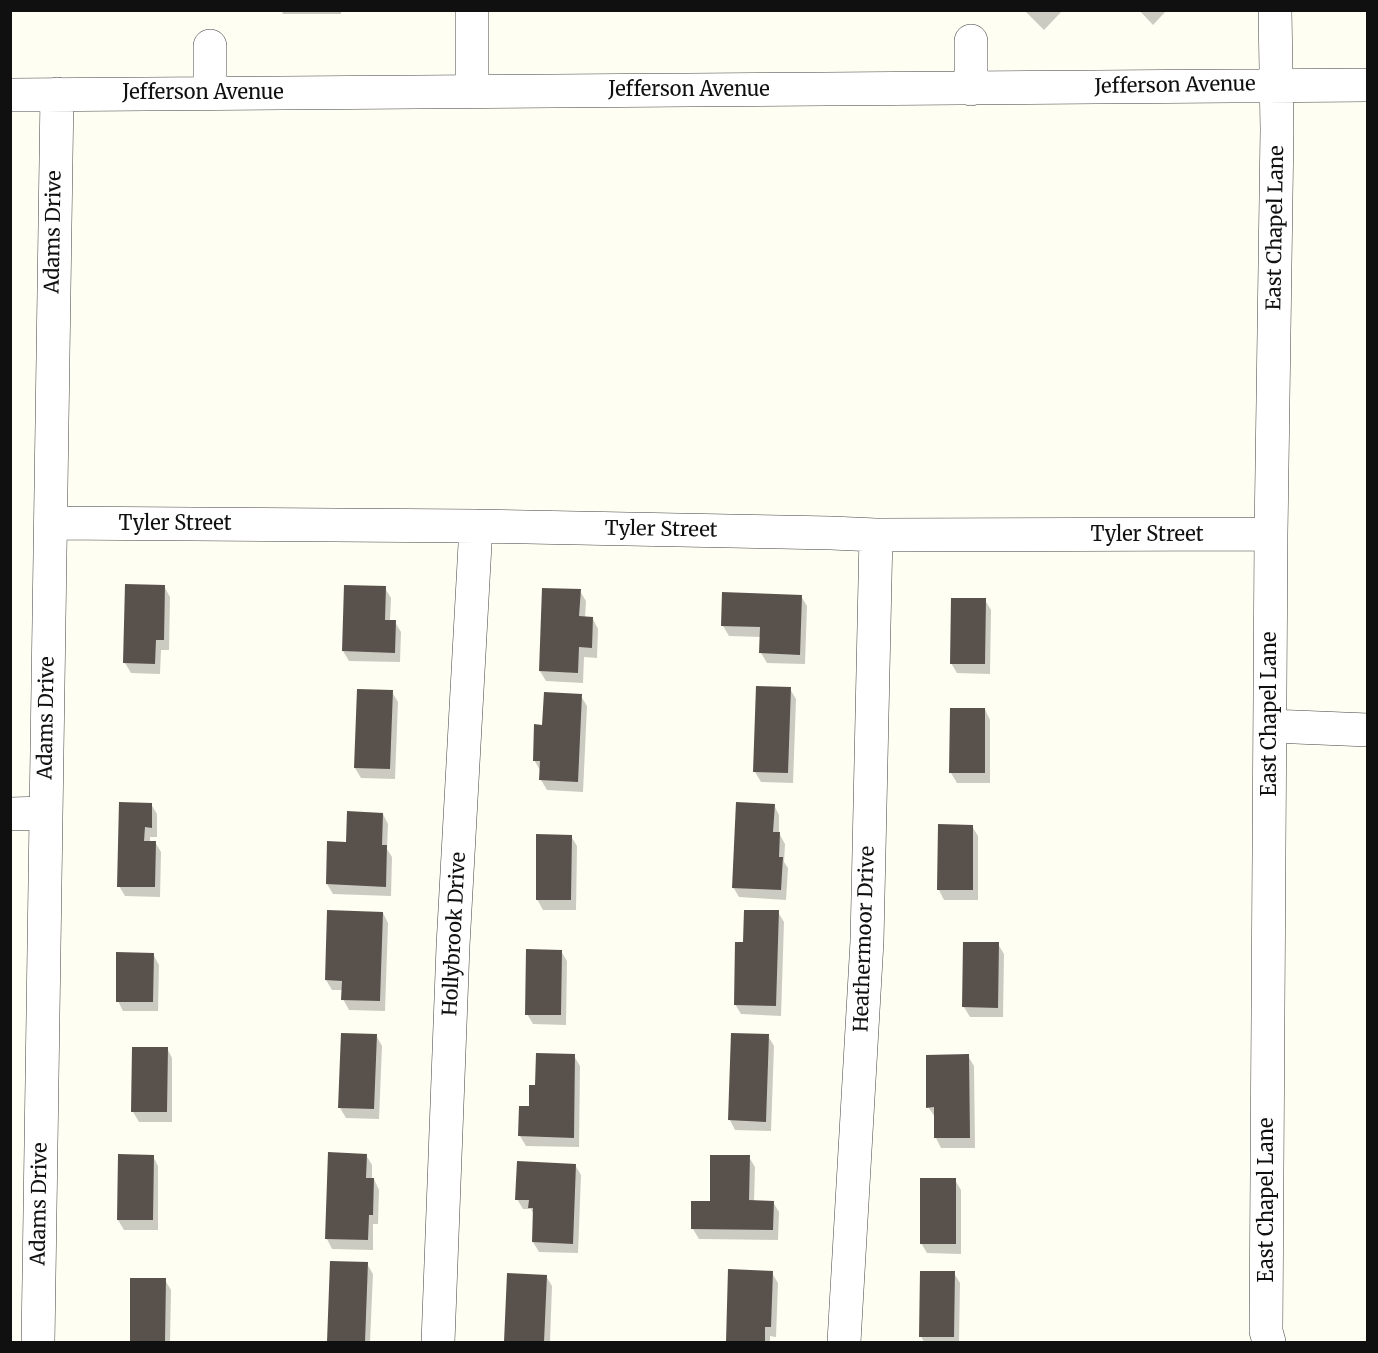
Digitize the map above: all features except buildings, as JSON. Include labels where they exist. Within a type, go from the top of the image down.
[{"type":"street","points":[[472,10],[472,91]]},
{"type":"street","name":"East Chapel Lane","points":[[1269,1342],[1266,1319],[1275,10]]},
{"type":"street","points":[[971,41],[971,89]]},
{"type":"street","points":[[210,46],[210,93]]},
{"type":"street","name":"Jefferson Avenue","points":[[10,95],[1368,85]]},
{"type":"street","name":"Adams Drive","points":[[38,1342],[57,94]]},
{"type":"street","name":"Tyler Street","points":[[51,523],[476,526],[831,533],[876,536],[1270,534]]},
{"type":"street","name":"Hollybrook Drive","points":[[438,1342],[453,946],[476,526]]},
{"type":"street","name":"Heathermoor Drive","points":[[844,1342],[867,941],[876,536]]},
{"type":"street","points":[[1271,726],[1368,730]]},
{"type":"street","points":[[10,814],[46,813]]}]
